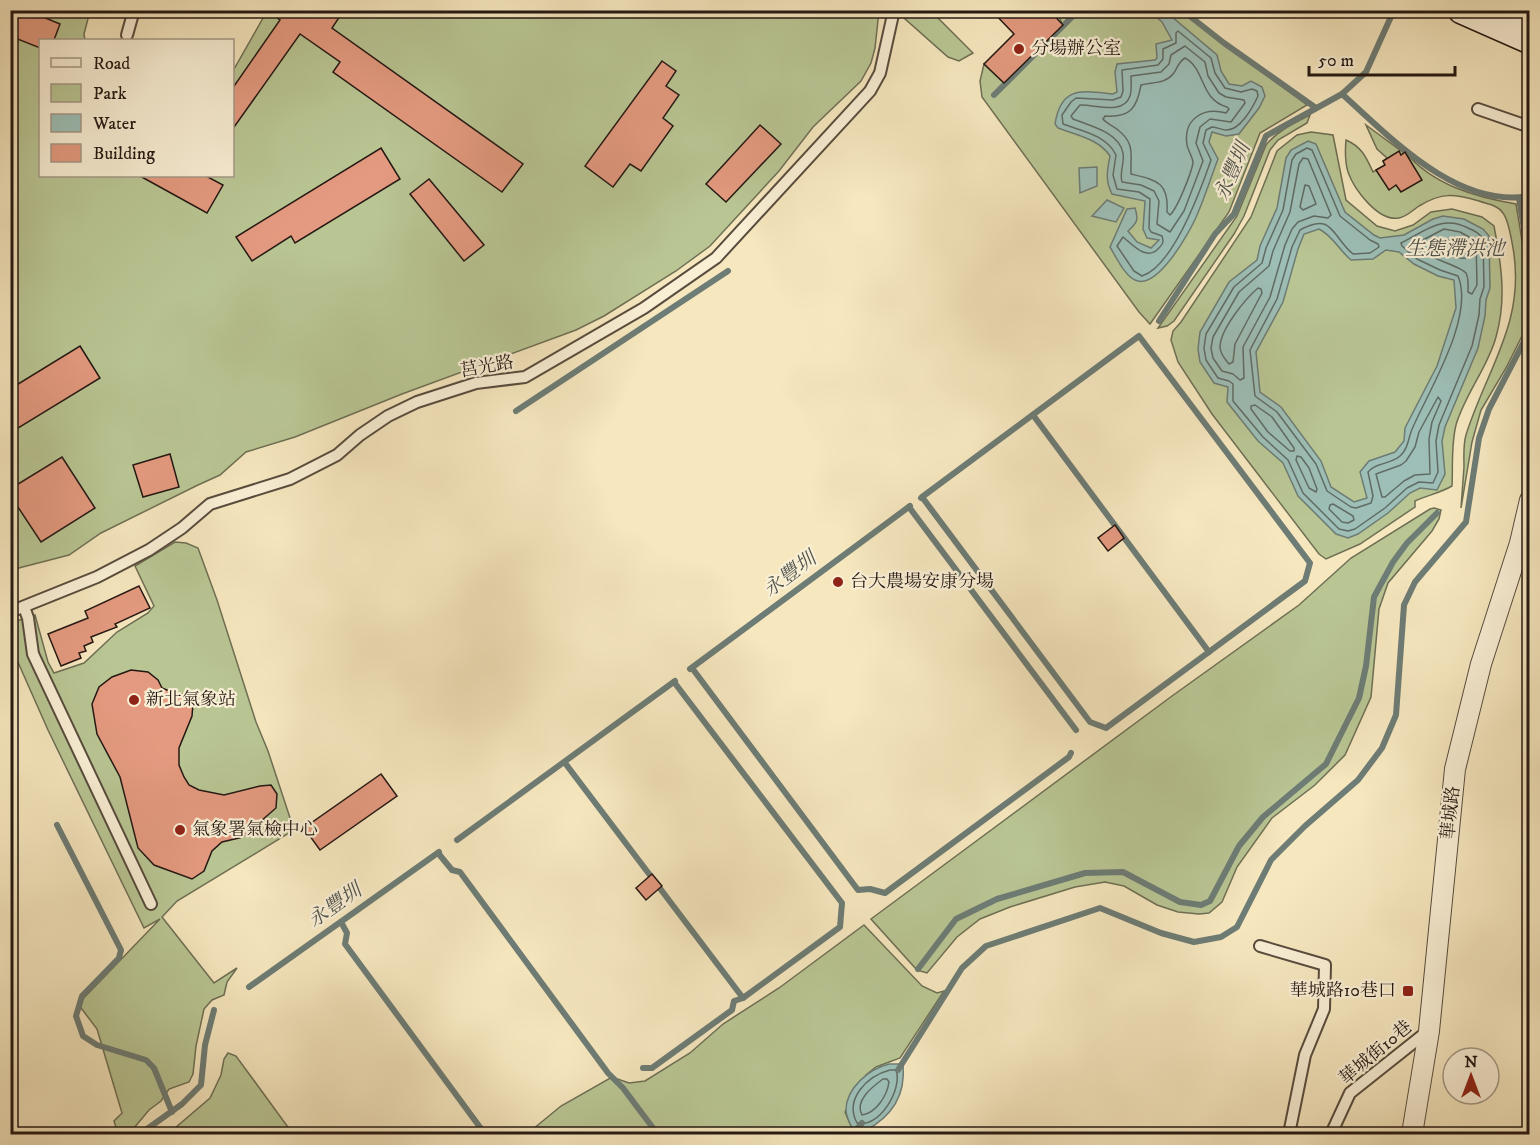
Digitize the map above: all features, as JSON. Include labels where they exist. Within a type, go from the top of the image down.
[{"type":"main road","points":[[1462,10],[1530,40]]},
{"type":"main road","points":[[1519,10],[1530,15]]},
{"type":"street","name":"華城路","points":[[1412,1134],[1429,1031],[1455,769],[1480,664],[1520,543],[1530,500]]},
{"type":"lane","points":[[127,34],[134,10]]},
{"type":"lane","name":"莒光路","points":[[10,612],[97,577],[149,550],[182,528],[210,504],[290,480],[337,455],[360,435],[388,416],[417,402],[477,382],[525,377],[644,308],[695,274],[716,258],[870,91],[880,73],[894,10]]},
{"type":"lane","points":[[1478,109],[1530,127]]},
{"type":"lane","points":[[24,607],[28,618],[33,654],[150,904]]},
{"type":"lane","points":[[1260,946],[1325,965],[1324,1010],[1305,1055],[1290,1129],[1293,1134]]},
{"type":"lane","name":"華城街10巷","points":[[1331,1134],[1350,1093],[1429,1031]]},
{"type":"green space","points":[[10,11],[90,11],[85,39],[39,39],[39,177],[234,177],[234,69],[267,11],[879,11],[875,48],[871,63],[861,81],[813,127],[779,171],[710,246],[676,271],[604,316],[576,330],[402,394],[295,437],[246,452],[220,475],[101,533],[69,555],[11,570]]},
{"type":"green space","points":[[902,11],[931,11],[973,53],[959,61],[948,57],[904,18]]},
{"type":"green space","points":[[1056,11],[1180,11],[1307,105],[1260,133],[1229,212],[1150,324],[982,97],[980,81],[984,64],[1004,83],[1063,25]]},
{"type":"green space","points":[[1310,115],[1307,123],[1278,140],[1270,150],[1244,216],[1234,234],[1174,321],[1158,328],[1237,216],[1266,145],[1281,131]]},
{"type":"green space","points":[[1366,125],[1405,152],[1428,173],[1442,181],[1485,198],[1516,204],[1525,259],[1526,328],[1481,410],[1472,442],[1461,508],[1466,435],[1502,344],[1514,299],[1516,275],[1510,230],[1501,210],[1489,204],[1462,197],[1435,198],[1399,218],[1391,218],[1375,210],[1361,195],[1348,172],[1345,152],[1346,140],[1360,149],[1373,172],[1385,165],[1383,161],[1387,158],[1377,149]]},
{"type":"green space","points":[[1311,132],[1333,135],[1346,200],[1377,226],[1395,231],[1413,225],[1431,212],[1452,209],[1482,217],[1494,226],[1502,281],[1501,309],[1496,337],[1488,359],[1465,402],[1454,433],[1452,486],[1415,501],[1415,507],[1360,544],[1326,559],[1319,554],[1212,414],[1178,362],[1171,340],[1173,331],[1251,217],[1277,151],[1297,135]]},
{"type":"green space","points":[[1434,508],[1441,510],[1432,531],[1388,583],[1379,609],[1371,697],[1345,755],[1315,785],[1272,818],[1237,867],[1222,902],[1209,913],[1178,912],[1157,905],[1124,886],[1105,882],[1075,887],[980,919],[957,937],[927,973],[917,970],[871,919],[1299,605],[1351,558]]},
{"type":"green space","points":[[175,542],[186,543],[198,548],[294,830],[177,901],[162,917],[214,983],[237,968],[227,982],[224,995],[212,1000],[204,1009],[193,1074],[189,1082],[169,1089],[161,1101],[149,1110],[129,1134],[118,1134],[114,1121],[122,1113],[97,1029],[78,1004],[160,919],[144,928],[48,730],[17,660],[11,638],[10,623],[35,615],[48,662],[54,673],[84,663],[117,632],[148,613],[154,606],[135,566]]},
{"type":"green space","points":[[864,925],[922,986],[937,993],[944,991],[900,1058],[876,1067],[866,1075],[845,1112],[852,1128],[846,1134],[527,1134],[561,1106],[612,1077],[629,1083],[645,1081],[690,1053],[723,1024],[779,988]]},
{"type":"green space","points":[[228,1053],[236,1056],[293,1134],[168,1134],[210,1098]]},
{"type":"water","points":[[1150,11],[1165,11],[1217,55],[1221,71],[1229,84],[1242,86],[1251,81],[1262,87],[1265,96],[1259,108],[1239,134],[1226,136],[1212,132],[1209,142],[1218,159],[1197,215],[1172,258],[1153,277],[1144,281],[1135,280],[1128,275],[1110,247],[1127,209],[1135,208],[1136,221],[1128,231],[1137,242],[1151,248],[1159,240],[1147,238],[1143,229],[1145,201],[1112,194],[1107,175],[1110,156],[1100,145],[1058,128],[1055,124],[1062,102],[1075,93],[1113,94],[1117,92],[1115,72],[1117,64],[1157,58],[1156,44],[1172,40],[1162,22]]},
{"type":"water","name":"生態滯洪池","points":[[1308,141],[1316,144],[1345,212],[1380,238],[1404,235],[1443,216],[1464,219],[1483,229],[1489,236],[1490,288],[1486,300],[1485,316],[1478,348],[1445,427],[1442,441],[1445,474],[1437,490],[1420,488],[1410,493],[1388,513],[1358,534],[1348,538],[1336,534],[1298,496],[1283,463],[1258,441],[1227,402],[1228,387],[1214,383],[1200,362],[1198,349],[1200,332],[1229,282],[1257,260],[1260,246],[1277,208],[1286,158],[1291,150]],"holes":[[[1319,229],[1351,260],[1373,259],[1386,250],[1399,252],[1414,264],[1438,276],[1454,280],[1456,308],[1437,366],[1405,428],[1404,441],[1395,452],[1369,461],[1360,472],[1367,498],[1354,502],[1331,487],[1321,461],[1281,407],[1260,392],[1256,352],[1283,302],[1304,234]]]},
{"type":"water","points":[[1097,167],[1097,186],[1080,193],[1079,168]]},
{"type":"water","points":[[1107,200],[1124,208],[1116,222],[1092,216]]},
{"type":"water","points":[[889,1064],[903,1064],[902,1086],[895,1104],[883,1119],[865,1131],[852,1128],[846,1112],[847,1102],[854,1087],[874,1070]]},
{"type":"building","points":[[10,10],[26,10],[60,24],[54,39],[39,39],[39,48],[10,36]]},
{"type":"building","points":[[266,10],[344,10],[332,28],[523,164],[502,192],[333,72],[340,62],[300,34],[234,127],[234,86],[280,20]]},
{"type":"building","name":"分場辦公室","points":[[991,10],[1049,10],[1063,25],[1004,83],[984,64],[1014,34]]},
{"type":"building","points":[[662,61],[676,71],[666,86],[679,95],[663,118],[673,126],[641,171],[630,164],[613,187],[585,166]]},
{"type":"building","points":[[760,125],[781,144],[726,202],[706,184]]},
{"type":"building","points":[[381,148],[400,179],[295,243],[291,236],[252,261],[236,237]]},
{"type":"building","points":[[1399,151],[1401,155],[1405,152],[1422,180],[1401,192],[1396,185],[1389,190],[1376,170],[1385,165],[1383,161]]},
{"type":"building","points":[[142,177],[208,177],[223,185],[207,213]]},
{"type":"building","points":[[429,179],[484,245],[464,261],[410,194]]},
{"type":"building","points":[[80,346],[100,378],[10,433],[10,389]]},
{"type":"building","points":[[170,454],[179,487],[143,497],[133,465]]},
{"type":"building","points":[[62,457],[95,508],[41,542],[10,495],[10,489]]},
{"type":"building","points":[[1115,525],[1124,538],[1108,551],[1098,538]]},
{"type":"building","points":[[139,586],[150,608],[115,624],[117,627],[91,637],[93,642],[84,646],[86,651],[79,653],[81,658],[61,666],[48,634],[88,618],[85,611]]},
{"type":"building","points":[[131,670],[148,672],[158,680],[162,688],[174,693],[189,695],[193,704],[192,716],[179,748],[179,765],[189,785],[199,790],[224,795],[271,785],[277,794],[276,808],[243,837],[222,842],[212,851],[204,871],[192,879],[154,865],[138,848],[120,777],[97,734],[92,704],[99,687],[112,677]]},
{"type":"building","points":[[381,774],[397,796],[320,850],[304,828]]},
{"type":"building","points":[[652,874],[662,886],[646,900],[636,888]]},
{"type":"waterway","points":[[994,95],[1079,10]]},
{"type":"waterway","points":[[1182,10],[1224,43],[1316,108]]},
{"type":"waterway","name":"永豐圳","points":[[1159,321],[1215,234],[1234,214],[1266,136],[1342,94],[1366,72],[1394,10]]},
{"type":"waterway","name":"永豐圳","points":[[1342,94],[1404,149],[1451,181],[1477,192],[1503,197],[1530,196]]},
{"type":"waterway","points":[[1519,198],[1530,266]]},
{"type":"waterway","points":[[516,411],[728,271]]},
{"type":"waterway","points":[[898,1070],[962,968],[986,946],[1100,908],[1161,933],[1194,942],[1221,937],[1237,927],[1271,860],[1305,826],[1358,780],[1382,748],[1396,715],[1404,605],[1415,582],[1466,522],[1479,438],[1489,409],[1530,330]]},
{"type":"waterway","points":[[921,498],[922,497],[1139,336],[1310,563],[1305,581],[1106,728],[1090,722],[922,497]]},
{"type":"waterway","points":[[1033,415],[1209,652]]},
{"type":"waterway","name":"永豐圳","points":[[690,669],[910,506]]},
{"type":"waterway","points":[[909,507],[1076,730]]},
{"type":"waterway","points":[[918,969],[956,919],[997,899],[1085,873],[1123,872],[1180,902],[1201,905],[1210,901],[1239,846],[1263,817],[1326,764],[1359,698],[1366,666],[1374,597],[1393,562],[1407,543],[1437,513]]},
{"type":"waterway","points":[[692,668],[858,890],[870,889],[885,893],[1069,757],[1071,753]]},
{"type":"waterway","name":"永豐圳","points":[[457,840],[675,681]]},
{"type":"waterway","points":[[565,763],[743,998],[840,927],[842,903],[674,682]]},
{"type":"waterway","points":[[57,825],[121,950],[119,958],[82,996],[76,1016],[83,1036],[97,1045],[146,1060],[154,1068],[172,1112]]},
{"type":"waterway","name":"永豐圳","points":[[249,987],[439,852]]},
{"type":"waterway","points":[[438,853],[452,870],[460,872],[608,1073],[623,1088],[653,1128],[653,1134]]},
{"type":"waterway","points":[[341,922],[347,933],[345,944],[485,1134]]},
{"type":"waterway","points":[[643,1068],[652,1068],[732,1010],[734,1001],[743,998]]},
{"type":"waterway","name":"永豐圳","points":[[140,1134],[182,1104],[201,1085],[205,1045],[214,1010]]},
{"type":"waterway","points":[[853,1134],[862,1123]]},
{"type":"place","name":"分場辦公室","points":[[1019,49]]},
{"type":"place","name":"台大農場安康分場","points":[[838,582]]},
{"type":"place","name":"新北氣象站","points":[[134,700]]},
{"type":"place","name":"氣象署氣檢中心","points":[[180,830]]},
{"type":"place","name":"華城路10巷口","points":[[1408,991]]}]
